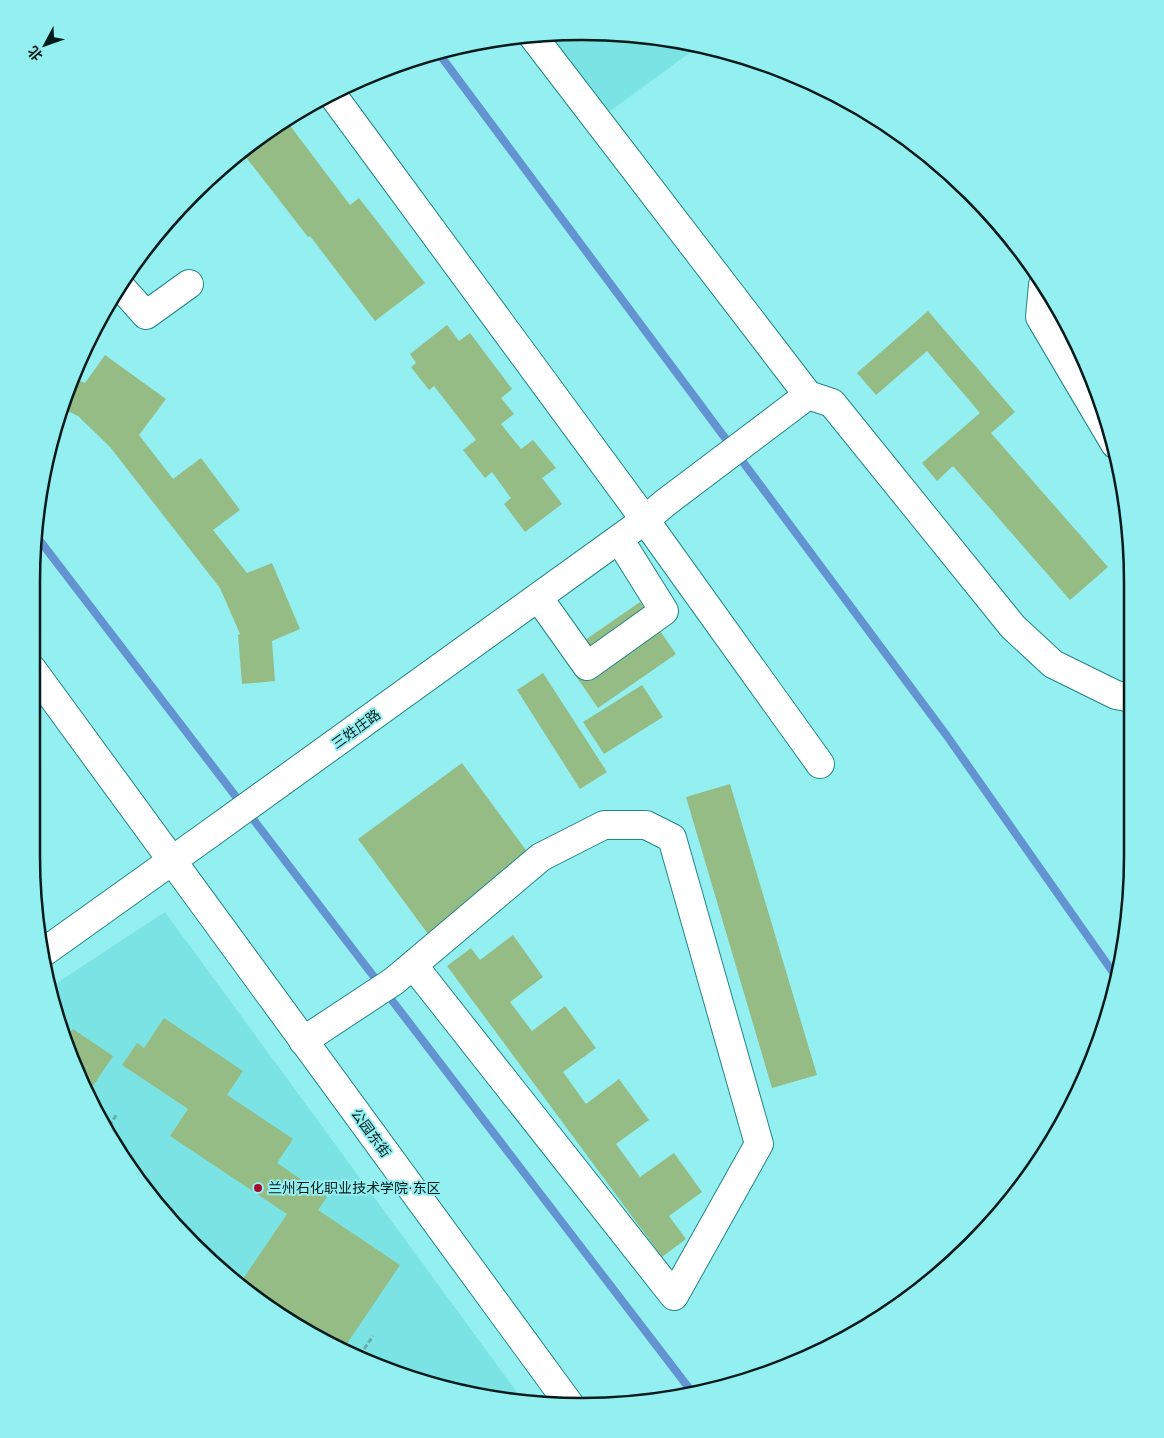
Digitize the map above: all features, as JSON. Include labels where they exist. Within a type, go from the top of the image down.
[{"type":"street","points":[[537,42],[799,402],[832,403],[1013,627],[1046,658],[1053,664],[1116,695],[1124,696]]},
{"type":"street","points":[[336,99],[655,511],[820,764]]},
{"type":"street","points":[[125,291],[146,314],[190,284]]},
{"type":"street","points":[[1042,296],[1040,317],[1097,413]]},
{"type":"street","name":"三姓庄路","points":[[48,949],[619,539],[799,402]]},
{"type":"street","points":[[538,597],[587,666],[664,611],[619,539]]},
{"type":"street","name":"公园东街","points":[[40,680],[564,1397]]},
{"type":"street","points":[[303,1041],[404,973],[541,857],[604,825],[646,825],[672,838],[759,1144],[674,1296],[404,973]]},
{"type":"path","points":[[111,1123],[117,1114]]},
{"type":"path","points":[[363,1351],[373,1336]]},
{"type":"shaded area","points":[[550,41],[617,41],[692,51],[591,125]]},
{"type":"shaded area","name":"兰州石化职业技术学院·东区","points":[[165,912],[518,1394],[476,1388],[442,1380],[375,1357],[342,1342],[281,1307],[225,1263],[175,1213],[131,1157],[96,1096],[81,1063],[55,984]]},
{"type":"building","points":[[290,126],[350,205],[359,198],[425,283],[375,321],[310,236],[308,237],[246,157]]},
{"type":"building","points":[[928,311],[1015,412],[991,433],[1108,567],[1070,600],[953,466],[937,481],[922,463],[980,413],[927,351],[876,395],[857,373]]},
{"type":"building","points":[[447,325],[459,341],[470,333],[512,389],[501,398],[514,414],[501,424],[521,449],[533,440],[556,468],[542,478],[562,504],[525,532],[504,504],[511,498],[492,472],[485,478],[463,450],[476,440],[434,386],[429,390],[411,367],[416,363],[410,354]]},
{"type":"building","points":[[105,355],[166,399],[139,435],[173,479],[201,458],[240,510],[213,530],[247,573],[272,563],[300,629],[272,641],[275,681],[242,684],[238,635],[240,634],[220,588],[110,447],[78,416],[68,411],[79,380],[85,383]]},
{"type":"building","points":[[640,602],[676,654],[598,708],[562,656]]},
{"type":"building","points":[[543,673],[607,772],[580,789],[517,690]]},
{"type":"building","points":[[642,685],[663,717],[604,754],[583,722]]},
{"type":"building","points":[[462,763],[531,857],[428,934],[358,839]]},
{"type":"building","points":[[730,784],[817,1075],[772,1088],[686,797]]},
{"type":"building","points":[[513,935],[543,977],[510,1002],[532,1031],[565,1006],[596,1048],[563,1072],[586,1104],[619,1079],[649,1120],[616,1144],[640,1177],[674,1153],[702,1192],[669,1216],[686,1239],[662,1257],[447,966],[471,948],[480,960]]},
{"type":"building","points":[[164,1018],[243,1071],[227,1095],[293,1139],[277,1163],[327,1197],[318,1210],[400,1265],[347,1344],[281,1307],[243,1279],[287,1214],[170,1136],[188,1109],[122,1065],[137,1043],[144,1048]]},
{"type":"building","points":[[73,1029],[113,1056],[92,1087],[81,1063],[70,1033]]},
{"type":"waterway","points":[[442,58],[947,736],[1112,971]]},
{"type":"waterway","points":[[41,543],[689,1388]]},
{"type":"place","name":"兰州石化职业技术学院·东区","points":[[258,1188]]}]
